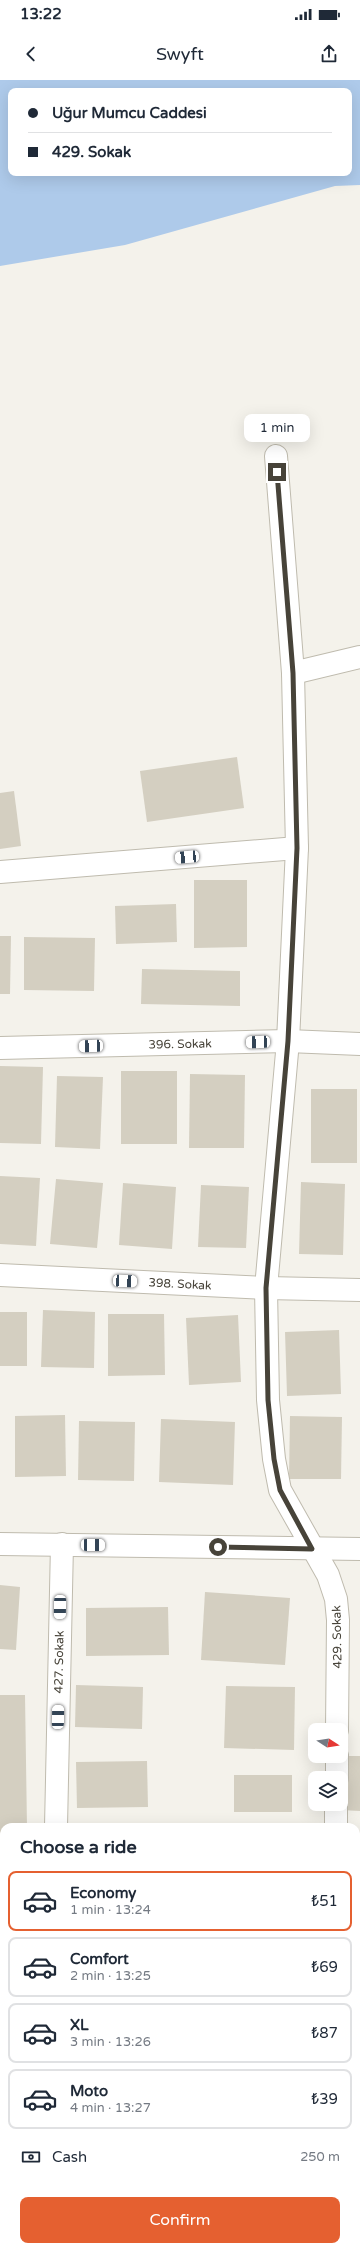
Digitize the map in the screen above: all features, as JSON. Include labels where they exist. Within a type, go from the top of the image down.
[{"type":"street","name":"429. Sokak","points":[[276,456],[293,673],[297,848],[288,1041],[266,1288],[268,1400],[274,1459],[280,1490],[328,1575],[336,1599],[338,1620],[337,1723]]},
{"type":"street","points":[[293,673],[360,657]]},
{"type":"street","points":[[0,872],[297,848]]},
{"type":"street","name":"396. Sokak","points":[[0,1048],[288,1041],[360,1044]]},
{"type":"street","name":"398. Sokak","points":[[0,1275],[266,1288],[360,1290]]},
{"type":"street","points":[[0,1544],[360,1549]]},
{"type":"street","name":"427. Sokak","points":[[56,1823],[62,1544]]},
{"type":"street","points":[[336,1811],[336,1823]]},
{"type":"water","points":[[0,80],[360,80],[360,185],[335,186],[125,245],[0,266]]},
{"type":"building","points":[[237,757],[244,808],[147,822],[140,771]]},
{"type":"building","points":[[14,791],[21,846],[0,849],[0,793]]},
{"type":"building","points":[[194,880],[247,880],[247,947],[194,948]]},
{"type":"building","points":[[176,904],[177,942],[116,944],[115,906]]},
{"type":"building","points":[[0,936],[11,936],[10,994],[0,994]]},
{"type":"building","points":[[24,937],[95,938],[94,991],[24,990]]},
{"type":"building","points":[[142,969],[240,971],[240,1006],[141,1004]]},
{"type":"building","points":[[0,1066],[43,1067],[41,1144],[0,1143]]},
{"type":"building","points":[[121,1071],[177,1071],[177,1144],[121,1144]]},
{"type":"building","points":[[190,1074],[245,1075],[244,1148],[189,1148]]},
{"type":"building","points":[[57,1076],[103,1077],[100,1149],[55,1147]]},
{"type":"building","points":[[311,1089],[357,1089],[357,1163],[311,1163]]},
{"type":"building","points":[[0,1176],[40,1178],[36,1246],[0,1244]]},
{"type":"building","points":[[56,1179],[103,1183],[97,1248],[50,1244]]},
{"type":"building","points":[[301,1182],[345,1184],[343,1255],[299,1254]]},
{"type":"building","points":[[123,1183],[176,1187],[172,1249],[119,1245]]},
{"type":"building","points":[[201,1185],[249,1187],[246,1248],[198,1247]]},
{"type":"building","points":[[43,1310],[95,1312],[94,1368],[41,1367]]},
{"type":"building","points":[[0,1312],[27,1312],[27,1366],[0,1366]]},
{"type":"building","points":[[108,1314],[164,1314],[165,1375],[108,1376]]},
{"type":"building","points":[[238,1315],[241,1382],[189,1385],[186,1318]]},
{"type":"building","points":[[339,1330],[341,1394],[287,1396],[285,1332]]},
{"type":"building","points":[[65,1415],[66,1476],[15,1477],[15,1416]]},
{"type":"building","points":[[290,1416],[342,1417],[341,1479],[289,1479]]},
{"type":"building","points":[[161,1419],[235,1422],[233,1485],[159,1482]]},
{"type":"building","points":[[79,1421],[135,1422],[134,1481],[78,1480]]},
{"type":"building","points":[[0,1585],[20,1587],[16,1650],[0,1649]]},
{"type":"building","points":[[205,1592],[290,1598],[285,1665],[201,1660]]},
{"type":"building","points":[[168,1607],[169,1655],[86,1656],[86,1608]]},
{"type":"building","points":[[76,1685],[143,1687],[142,1729],[75,1727]]},
{"type":"building","points":[[226,1686],[295,1687],[294,1750],[224,1748]]},
{"type":"building","points":[[0,1695],[25,1695],[27,1823],[0,1823]]},
{"type":"building","points":[[348,1756],[360,1756],[360,1811],[348,1810],[348,1771],[342,1771],[343,1763],[348,1763]]},
{"type":"building","points":[[147,1761],[148,1807],[77,1808],[76,1762]]},
{"type":"building","points":[[234,1775],[292,1775],[292,1812],[234,1812]]},
{"type":"route","points":[[218,1547],[312,1549],[280,1490],[274,1459],[268,1400],[266,1288],[288,1041],[297,848],[293,673],[277,472]]}]
